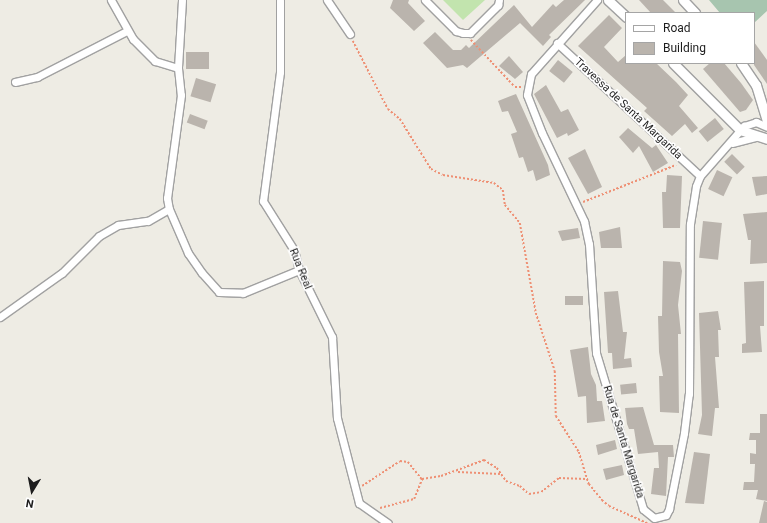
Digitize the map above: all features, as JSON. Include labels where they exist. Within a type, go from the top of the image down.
[{"type":"street","points":[[111,0],[127,31],[155,62],[178,68]]},
{"type":"street","points":[[182,0],[178,68],[181,95],[167,198],[169,209],[188,252],[202,273],[219,292],[243,293],[299,270]]},
{"type":"street","name":"Rua Real","points":[[280,0],[280,72],[263,202],[294,250],[299,270],[332,337],[337,418],[359,503],[388,523]]},
{"type":"street","points":[[327,0],[350,34]]},
{"type":"street","points":[[425,0],[456,31],[470,32],[498,5],[499,0]]},
{"type":"street","points":[[526,86],[531,74],[557,43],[597,0]]},
{"type":"street","points":[[608,0],[625,16]]},
{"type":"street","points":[[683,0],[695,12]]},
{"type":"street","points":[[15,82],[36,77],[127,31]]},
{"type":"street","name":"Travessa de Santa Margarida","points":[[557,43],[700,176]]},
{"type":"street","points":[[674,64],[740,130],[750,136],[765,138]]},
{"type":"street","points":[[740,130],[750,123],[766,122],[756,84],[742,64]]},
{"type":"street","name":"Rua de Santa Margarida","points":[[526,86],[529,103],[577,204],[589,244],[596,353],[643,509],[654,518],[661,518],[669,509],[689,394],[691,203],[700,176],[730,144],[740,130]]},
{"type":"street","name":"Rua de Santa Margarida","points":[[730,144],[750,136],[766,122]]},
{"type":"street","points":[[0,317],[62,274],[99,236],[118,225],[148,221],[169,209]]},
{"type":"path","points":[[470,32],[470,40],[515,87],[526,86]]},
{"type":"path","points":[[350,34],[388,109],[400,119],[430,169],[443,175],[494,183],[503,190],[505,205],[520,223],[536,313],[555,371],[556,416],[579,452],[588,480],[609,506],[648,523]]},
{"type":"path","points":[[577,204],[685,161]]},
{"type":"path","points":[[422,479],[456,471],[484,460],[497,468],[500,474],[529,494],[536,494],[559,478],[588,480]]},
{"type":"path","points":[[356,491],[400,461],[408,462],[422,479]]},
{"type":"path","points":[[456,471],[500,474]]},
{"type":"path","points":[[374,514],[382,506],[414,499],[422,479]]},
{"type":"green space","points":[[443,0],[485,0],[463,20]]},
{"type":"green space","points":[[709,0],[767,0],[767,11],[755,22],[755,12],[719,12]]},
{"type":"building","points":[[393,0],[409,0],[408,3],[425,21],[414,31],[390,8]]},
{"type":"building","points":[[564,0],[585,0],[549,35],[551,37],[543,46],[520,23],[467,68],[463,65],[447,68],[423,43],[435,32],[453,50],[461,50],[466,45],[469,48],[514,5],[532,27],[553,4],[556,7]]},
{"type":"building","points":[[639,0],[663,0],[675,12],[650,12]]},
{"type":"building","points":[[609,15],[622,28],[604,47],[618,62],[625,56],[625,64],[657,64],[688,95],[679,106],[698,128],[692,133],[685,124],[672,136],[644,111],[647,108],[578,46]]},
{"type":"building","points":[[755,43],[767,60],[767,84],[754,65]]},
{"type":"building","points":[[186,52],[209,52],[209,69],[186,69]]},
{"type":"building","points":[[509,56],[523,72],[515,79],[499,66]]},
{"type":"building","points":[[558,60],[573,72],[564,83],[549,71]]},
{"type":"building","points":[[709,64],[725,64],[753,100],[746,110],[740,112],[703,69]]},
{"type":"building","points":[[196,78],[216,84],[211,102],[190,96]]},
{"type":"building","points":[[546,85],[561,112],[568,109],[579,130],[568,136],[567,133],[557,138],[534,94]]},
{"type":"building","points":[[516,94],[548,165],[550,175],[536,181],[533,170],[528,172],[523,157],[519,158],[511,134],[517,132],[508,111],[502,112],[498,101]]},
{"type":"building","points":[[190,114],[208,121],[205,129],[187,122]]},
{"type":"building","points":[[715,118],[724,129],[707,142],[699,131]]},
{"type":"building","points":[[628,128],[652,148],[656,145],[668,163],[653,172],[639,146],[633,153],[619,137]]},
{"type":"building","points":[[585,149],[602,187],[588,194],[568,158]]},
{"type":"building","points":[[732,154],[745,167],[737,175],[724,162]]},
{"type":"building","points":[[717,170],[732,177],[724,196],[708,189]]},
{"type":"building","points":[[667,175],[682,176],[680,228],[663,228],[662,192],[666,192]]},
{"type":"building","points":[[767,176],[767,194],[756,196],[752,177]]},
{"type":"building","points":[[767,212],[767,263],[750,264],[751,240],[748,240],[743,214]]},
{"type":"building","points":[[703,221],[722,223],[718,260],[699,258]]},
{"type":"building","points":[[620,227],[622,248],[601,248],[599,232]]},
{"type":"building","points":[[578,228],[580,238],[562,241],[558,231]]},
{"type":"building","points":[[663,261],[680,262],[682,271],[678,305],[681,334],[678,334],[679,413],[660,412],[659,376],[663,376],[659,352],[658,316],[662,316]]},
{"type":"building","points":[[764,281],[764,326],[760,326],[762,352],[742,353],[742,344],[746,343],[744,282]]},
{"type":"building","points":[[618,291],[623,332],[627,332],[624,359],[631,358],[632,367],[613,369],[612,353],[608,353],[604,292]]},
{"type":"building","points":[[565,296],[583,296],[583,305],[565,305]]},
{"type":"building","points":[[718,311],[721,330],[718,330],[719,357],[715,357],[719,408],[715,408],[712,436],[698,434],[702,415],[699,313]]},
{"type":"building","points":[[588,347],[591,374],[596,385],[597,401],[602,401],[605,421],[587,423],[586,396],[578,397],[570,350]]},
{"type":"building","points":[[636,383],[637,393],[621,395],[620,385]]},
{"type":"building","points":[[643,407],[654,445],[673,445],[674,457],[668,457],[666,496],[651,494],[654,468],[659,468],[658,452],[638,454],[634,429],[629,429],[627,424],[625,408]]},
{"type":"building","points":[[760,414],[767,414],[767,501],[756,499],[758,490],[743,490],[744,482],[754,482],[755,464],[750,464],[750,453],[756,454],[756,440],[749,440],[750,433],[760,433]]},
{"type":"building","points":[[615,440],[617,449],[598,455],[596,445]]},
{"type":"building","points":[[694,452],[710,454],[704,504],[685,503]]},
{"type":"building","points":[[622,465],[624,475],[606,480],[603,469]]},
{"type":"building","points":[[764,501],[767,502],[767,523],[759,523]]}]
